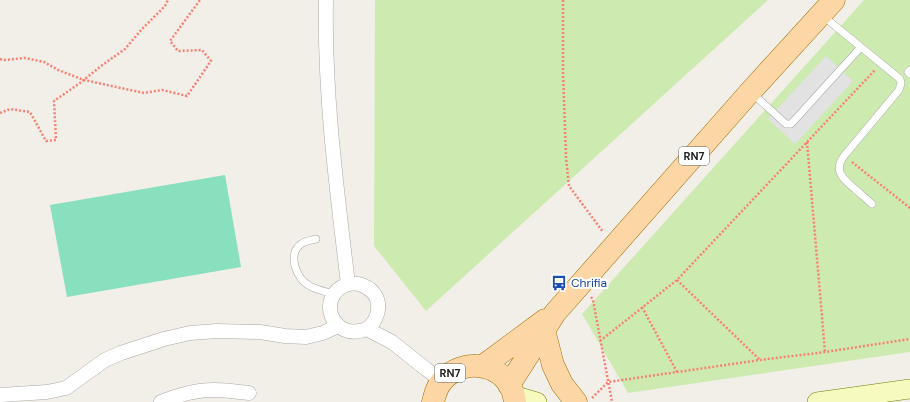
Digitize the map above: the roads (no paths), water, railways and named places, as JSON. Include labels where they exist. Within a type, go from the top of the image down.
[{"type":"main road","name":"RN7","points":[[512,394],[550,321],[750,92],[827,7]]},
{"type":"main road","name":"RN7","points":[[483,366],[550,321]]},
{"type":"main road","points":[[550,321],[553,365],[562,384],[576,402]]},
{"type":"main road","name":"RN7","points":[[433,402],[436,391],[442,380],[450,373],[471,365],[483,366],[502,376],[512,394]]},
{"type":"main road","points":[[817,402],[910,389]]},
{"type":"main road","points":[[512,394],[537,402]]},
{"type":"street","points":[[326,0],[325,22],[330,110],[338,202],[348,284]]},
{"type":"street","points":[[348,284],[364,286],[375,296],[378,303],[378,311],[372,324],[360,332],[352,332],[338,326],[331,314],[331,300],[334,294],[348,284]]},
{"type":"street","points":[[372,324],[392,342],[442,380]]},
{"type":"street","points":[[0,394],[47,392],[66,388],[105,360],[121,353],[164,339],[190,333],[217,331],[260,332],[285,336],[306,337],[323,333],[338,326]]},
{"type":"street","points":[[161,402],[184,398],[192,392],[216,389],[249,393]]},
{"type":"lane","points":[[827,7],[861,47],[900,79],[901,86],[899,90],[844,156],[839,168],[842,178],[872,204]]},
{"type":"lane","points":[[750,92],[789,125],[861,47]]},
{"type":"lane","points":[[910,70],[908,72],[910,74]]},
{"type":"lane","points":[[316,239],[303,242],[297,248],[294,257],[295,268],[301,278],[309,286],[334,294]]},
{"type":"place","name":"Chrifia","points":[[559,283]]}]
